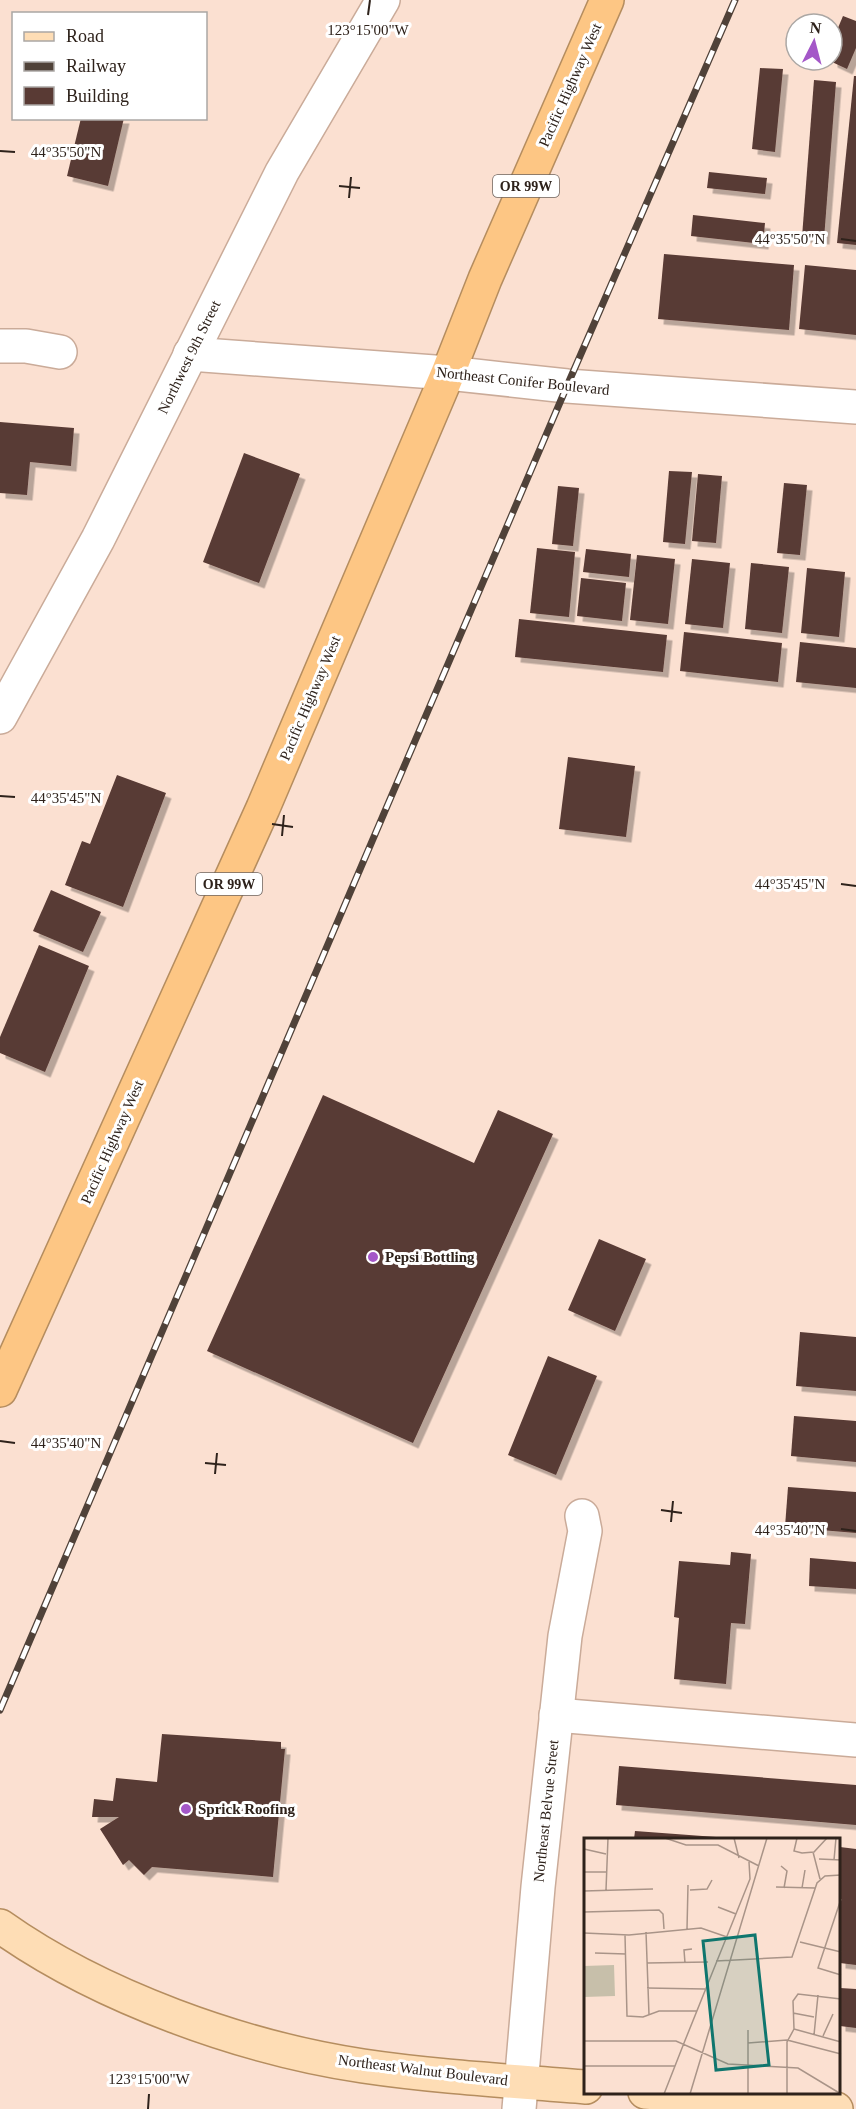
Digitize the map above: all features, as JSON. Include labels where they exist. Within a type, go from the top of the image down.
[{"type":"highway","name":"Pacific Highway West","points":[[0,1390],[263,808],[448,373],[485,279],[607,0]]},
{"type":"main road","name":"Northeast Walnut Boulevard","points":[[0,1926],[80,1974],[148,2005],[203,2026],[285,2049],[521,2095],[584,2087]]},
{"type":"main road","points":[[667,2094],[836,2109]]},
{"type":"street","name":"Northwest 9th Street","points":[[0,717],[98,539],[282,172],[383,0]]},
{"type":"street","points":[[0,346],[26,346],[60,352]]},
{"type":"street","name":"Northeast Conifer Boulevard","points":[[190,354],[448,373],[567,386],[856,407]]},
{"type":"street","name":"Northeast Belvue Street","points":[[521,2095],[538,1887],[556,1715],[565,1636],[585,1532],[582,1516]]},
{"type":"street","points":[[556,1715],[856,1740]]},
{"type":"building","points":[[844,16],[856,21],[856,48],[847,69],[844,68]]},
{"type":"building","points":[[760,68],[783,69],[775,152],[752,149]]},
{"type":"building","points":[[854,76],[856,76],[856,245],[837,243]]},
{"type":"building","points":[[814,80],[836,82],[824,239],[802,237]]},
{"type":"building","points":[[81,120],[124,120],[108,186],[67,176]]},
{"type":"building","points":[[709,172],[767,178],[765,194],[707,188]]},
{"type":"building","points":[[693,215],[765,223],[763,244],[691,236]]},
{"type":"building","points":[[664,254],[794,265],[789,330],[658,319]]},
{"type":"building","points":[[805,265],[856,270],[856,335],[799,329]]},
{"type":"building","points":[[0,422],[74,428],[71,466],[30,462],[27,495],[0,493]]},
{"type":"building","points":[[244,453],[300,474],[259,583],[203,562]]},
{"type":"building","points":[[669,471],[692,472],[685,544],[663,542]]},
{"type":"building","points":[[698,474],[722,476],[716,543],[692,541]]},
{"type":"building","points":[[784,483],[807,485],[800,555],[777,553]]},
{"type":"building","points":[[558,486],[579,488],[573,546],[552,544]]},
{"type":"building","points":[[537,548],[575,552],[569,617],[530,613]]},
{"type":"building","points":[[586,549],[631,554],[629,577],[583,572]]},
{"type":"building","points":[[637,555],[675,559],[668,624],[630,620]]},
{"type":"building","points":[[692,559],[730,563],[723,628],[685,624]]},
{"type":"building","points":[[751,563],[789,567],[782,633],[745,629]]},
{"type":"building","points":[[807,568],[845,572],[839,637],[801,633]]},
{"type":"building","points":[[581,578],[626,583],[622,621],[577,616]]},
{"type":"building","points":[[519,619],[667,635],[663,672],[515,657]]},
{"type":"building","points":[[684,632],[782,643],[778,682],[680,671]]},
{"type":"building","points":[[800,642],[856,648],[856,688],[796,682]]},
{"type":"building","points":[[568,757],[635,766],[626,837],[559,829]]},
{"type":"building","points":[[117,775],[166,793],[123,907],[65,885],[82,841],[90,844]]},
{"type":"building","points":[[51,890],[101,912],[83,952],[33,931]]},
{"type":"building","points":[[39,945],[89,966],[45,1072],[0,1053],[0,1037]]},
{"type":"building","name":"Pepsi Bottling","points":[[323,1095],[474,1163],[498,1110],[553,1134],[413,1443],[207,1351]]},
{"type":"building","points":[[599,1239],[646,1259],[615,1331],[568,1310]]},
{"type":"building","points":[[800,1332],[856,1337],[856,1391],[796,1386]]},
{"type":"building","points":[[548,1356],[597,1376],[556,1475],[508,1455]]},
{"type":"building","points":[[794,1416],[856,1421],[856,1462],[791,1456]]},
{"type":"building","points":[[788,1487],[856,1492],[856,1533],[785,1527]]},
{"type":"building","points":[[731,1552],[751,1554],[745,1624],[731,1623],[726,1684],[674,1679],[679,1618],[674,1617],[679,1561],[730,1565]]},
{"type":"building","points":[[810,1558],[856,1562],[856,1589],[809,1586]]},
{"type":"building","name":"Sprick Roofing","points":[[162,1734],[281,1742],[281,1749],[285,1749],[273,1877],[152,1867],[144,1875],[129,1860],[123,1865],[100,1829],[119,1817],[92,1817],[94,1799],[113,1801],[116,1778],[157,1782]]},
{"type":"building","points":[[619,1766],[856,1785],[856,1825],[616,1805]]},
{"type":"building","points":[[635,1831],[716,1837],[716,1838],[634,1838]]},
{"type":"building","points":[[841,1847],[856,1849],[856,1965],[841,1963]]},
{"type":"building","points":[[841,1988],[856,1989],[856,2028],[841,2026]]},
{"type":"railway","points":[[0,1710],[567,386],[735,0]]},
{"type":"place","name":"Pepsi Bottling","points":[[373,1257]]},
{"type":"place","name":"Sprick Roofing","points":[[186,1809]]}]
